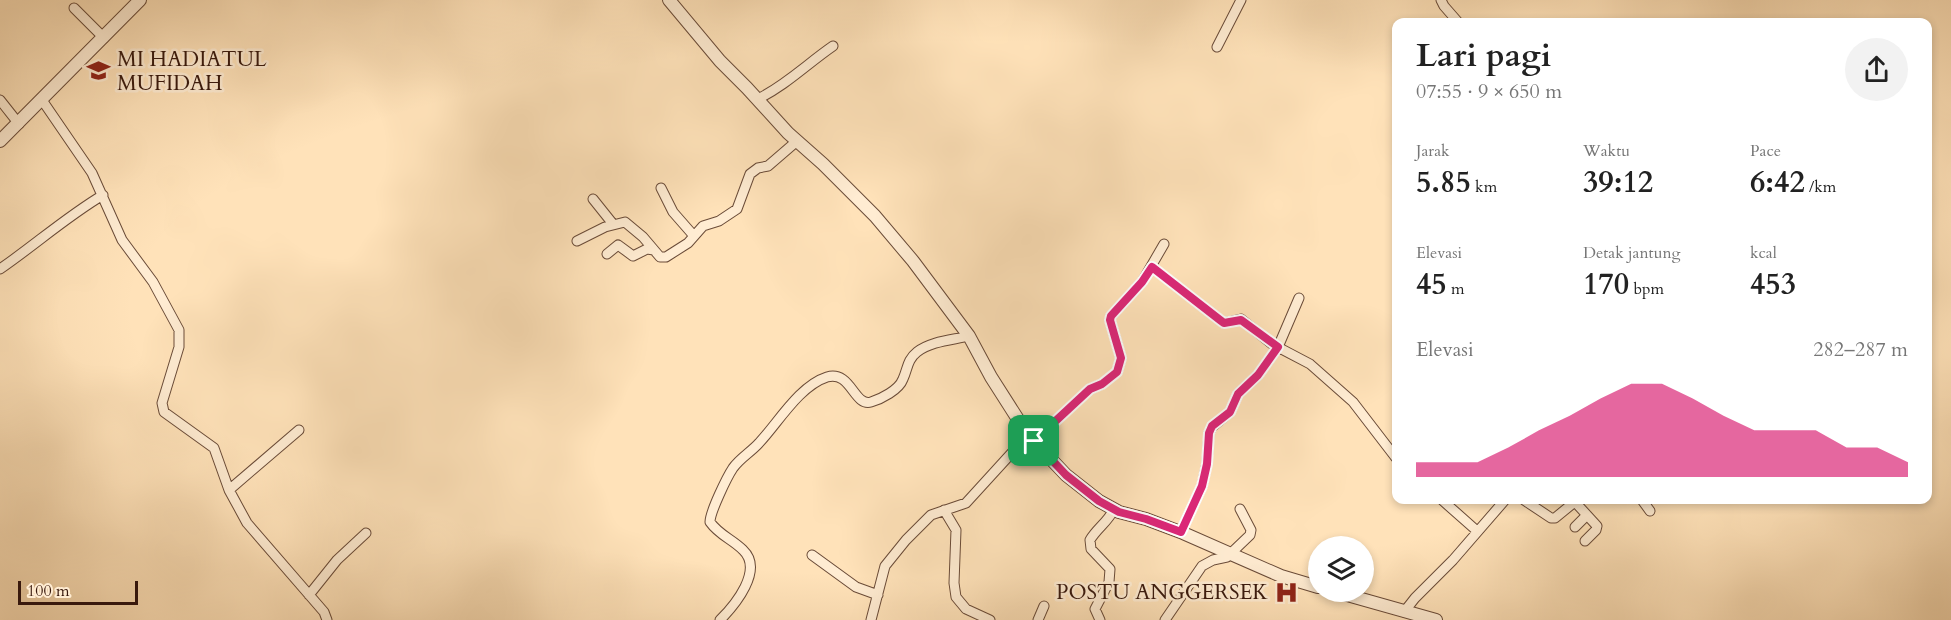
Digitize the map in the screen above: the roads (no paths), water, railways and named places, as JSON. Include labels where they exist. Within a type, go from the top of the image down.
[{"type":"street","points":[[0,141],[140,0]]},
{"type":"street","points":[[669,0],[720,61],[874,216],[920,269],[969,336],[991,377],[1031,438],[1066,475],[1099,501],[1114,508],[1181,532],[1281,576],[1308,584]]},
{"type":"street","points":[[1217,47],[1241,0]]},
{"type":"street","points":[[1441,0],[1454,18]]},
{"type":"street","points":[[74,8],[104,38]]},
{"type":"street","points":[[758,99],[780,88],[833,46]]},
{"type":"street","points":[[0,100],[19,124]]},
{"type":"street","points":[[42,100],[82,158],[103,195],[122,240],[153,282],[181,333],[162,403],[163,409],[166,414],[214,448],[229,490],[247,523],[327,615],[327,620]]},
{"type":"street","points":[[578,241],[613,224],[625,222],[660,257],[666,257],[682,248],[703,226],[719,221],[737,209],[750,174],[774,162],[797,141]]},
{"type":"street","points":[[661,188],[673,213],[694,236]]},
{"type":"street","points":[[0,269],[40,241],[62,222],[103,195]]},
{"type":"street","points":[[593,199],[613,224]]},
{"type":"street","points":[[871,620],[885,566],[918,526],[931,515],[966,503],[1031,438],[1090,389],[1102,384],[1117,372],[1121,358],[1110,320],[1111,316],[1142,282],[1164,244]]},
{"type":"street","points":[[607,254],[618,245],[633,256],[647,249],[654,250]]},
{"type":"street","points":[[1152,267],[1224,323],[1241,320],[1278,347],[1310,364],[1353,402],[1392,453]]},
{"type":"street","points":[[1181,532],[1202,486],[1207,464],[1209,433],[1212,426],[1230,412],[1238,394],[1258,375],[1278,347],[1299,298]]},
{"type":"street","points":[[720,620],[748,584],[750,567],[742,549],[716,531],[710,522],[725,482],[738,462],[758,444],[798,397],[827,377],[841,378],[859,400],[865,403],[870,402],[899,386],[908,362],[916,352],[925,347],[969,336]]},
{"type":"street","points":[[229,490],[299,430]]},
{"type":"street","points":[[1447,504],[1477,531]]},
{"type":"street","points":[[1404,612],[1501,504]]},
{"type":"street","points":[[1530,504],[1551,518],[1555,518],[1572,504]]},
{"type":"street","points":[[1579,504],[1597,526],[1585,541]]},
{"type":"street","points":[[1645,504],[1650,511]]},
{"type":"street","points":[[1100,620],[1095,609],[1109,582],[1110,569],[1091,549],[1089,540],[1105,523],[1114,508]]},
{"type":"street","points":[[1165,620],[1202,566],[1213,560],[1227,558],[1251,533],[1240,508]]},
{"type":"street","points":[[944,510],[956,530],[954,583],[956,597],[966,609],[990,620]]},
{"type":"street","points":[[1575,527],[1587,514]]},
{"type":"street","points":[[309,595],[337,560],[366,533]]},
{"type":"street","points":[[812,555],[856,587],[878,595]]},
{"type":"street","points":[[1370,602],[1436,620]]},
{"type":"street","points":[[1038,620],[1044,606]]},
{"type":"place","name":"MI HADIATUL MUFIDAH","points":[[99,71]]},
{"type":"place","name":"POSTU ANGGERSEK","points":[[1286,592]]}]
